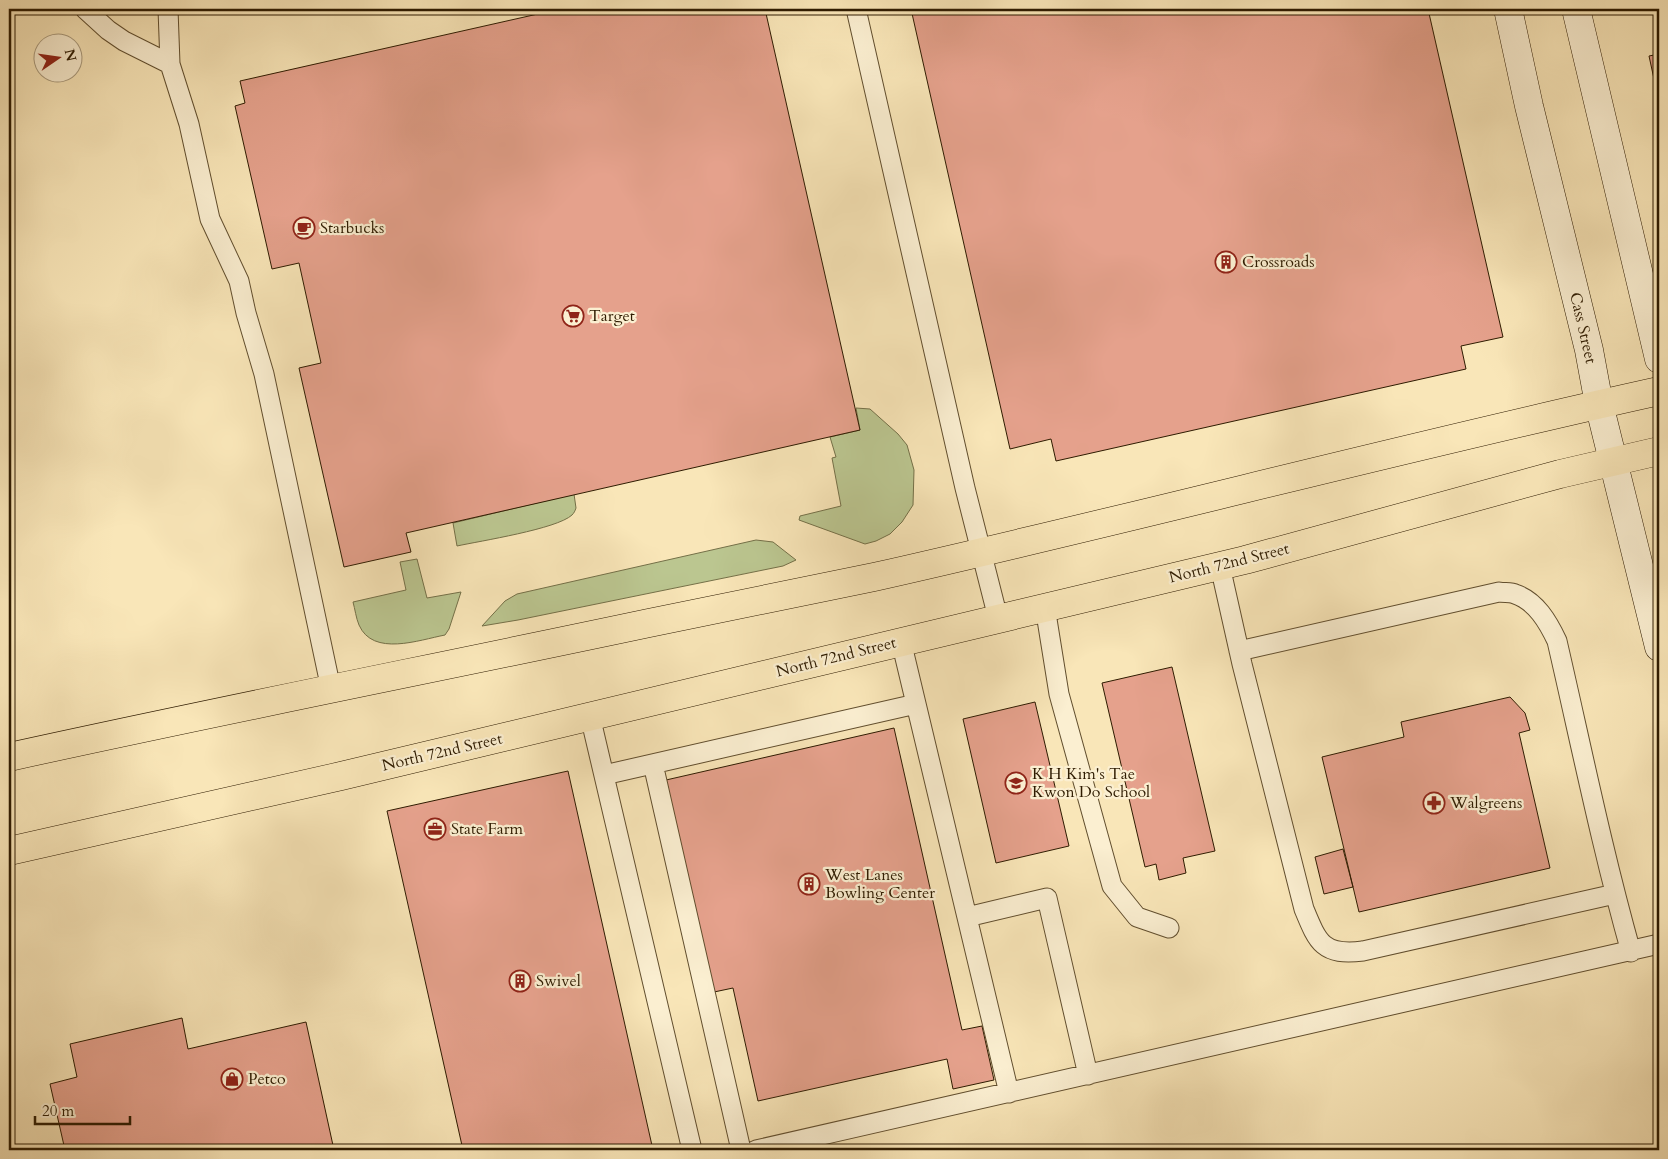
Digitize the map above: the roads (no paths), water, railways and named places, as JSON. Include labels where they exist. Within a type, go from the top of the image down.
[{"type":"main road","name":"Cass Street","points":[[1508,9],[1529,106],[1589,350],[1612,462],[1659,647]]},
{"type":"main road","points":[[1576,9],[1659,359]]},
{"type":"main road","points":[[9,757],[226,710],[872,577],[1250,486],[1659,391]]},
{"type":"main road","name":"North 72nd Street","points":[[9,850],[332,778],[1220,566],[1560,474],[1659,452]]},
{"type":"lane","points":[[85,9],[108,30],[124,41],[170,64]]},
{"type":"lane","points":[[168,9],[170,64],[189,124],[210,219],[239,281],[246,313],[264,374],[332,689]]},
{"type":"lane","points":[[856,9],[905,227],[998,618]]},
{"type":"lane","points":[[1220,566],[1239,651],[1304,909],[1319,940],[1326,947],[1334,951],[1363,951],[1615,894]]},
{"type":"lane","points":[[1239,651],[1499,592],[1515,594],[1532,604],[1548,622],[1557,641],[1593,803],[1631,952]]},
{"type":"lane","points":[[1045,607],[1059,694],[1112,886],[1137,917],[1169,928]]},
{"type":"lane","points":[[902,641],[1008,1093]]},
{"type":"lane","points":[[604,775],[916,704]]},
{"type":"lane","points":[[590,716],[692,1150]]},
{"type":"lane","points":[[653,764],[741,1150]]},
{"type":"lane","points":[[967,918],[1047,898],[1088,1075]]},
{"type":"lane","points":[[756,1150],[1631,952],[1659,944]]},
{"type":"place","name":"Starbucks","points":[[304,228]]},
{"type":"place","name":"Crossroads","points":[[1226,262]]},
{"type":"place","name":"Target","points":[[573,316]]},
{"type":"place","name":"K H Kim's Tae Kwon Do School","points":[[1016,783]]},
{"type":"place","name":"Walgreens","points":[[1434,803]]},
{"type":"place","name":"State Farm","points":[[435,829]]},
{"type":"place","name":"West Lanes Bowling Center","points":[[809,884]]},
{"type":"place","name":"Swivel","points":[[520,981]]},
{"type":"place","name":"Petco","points":[[232,1079]]}]
